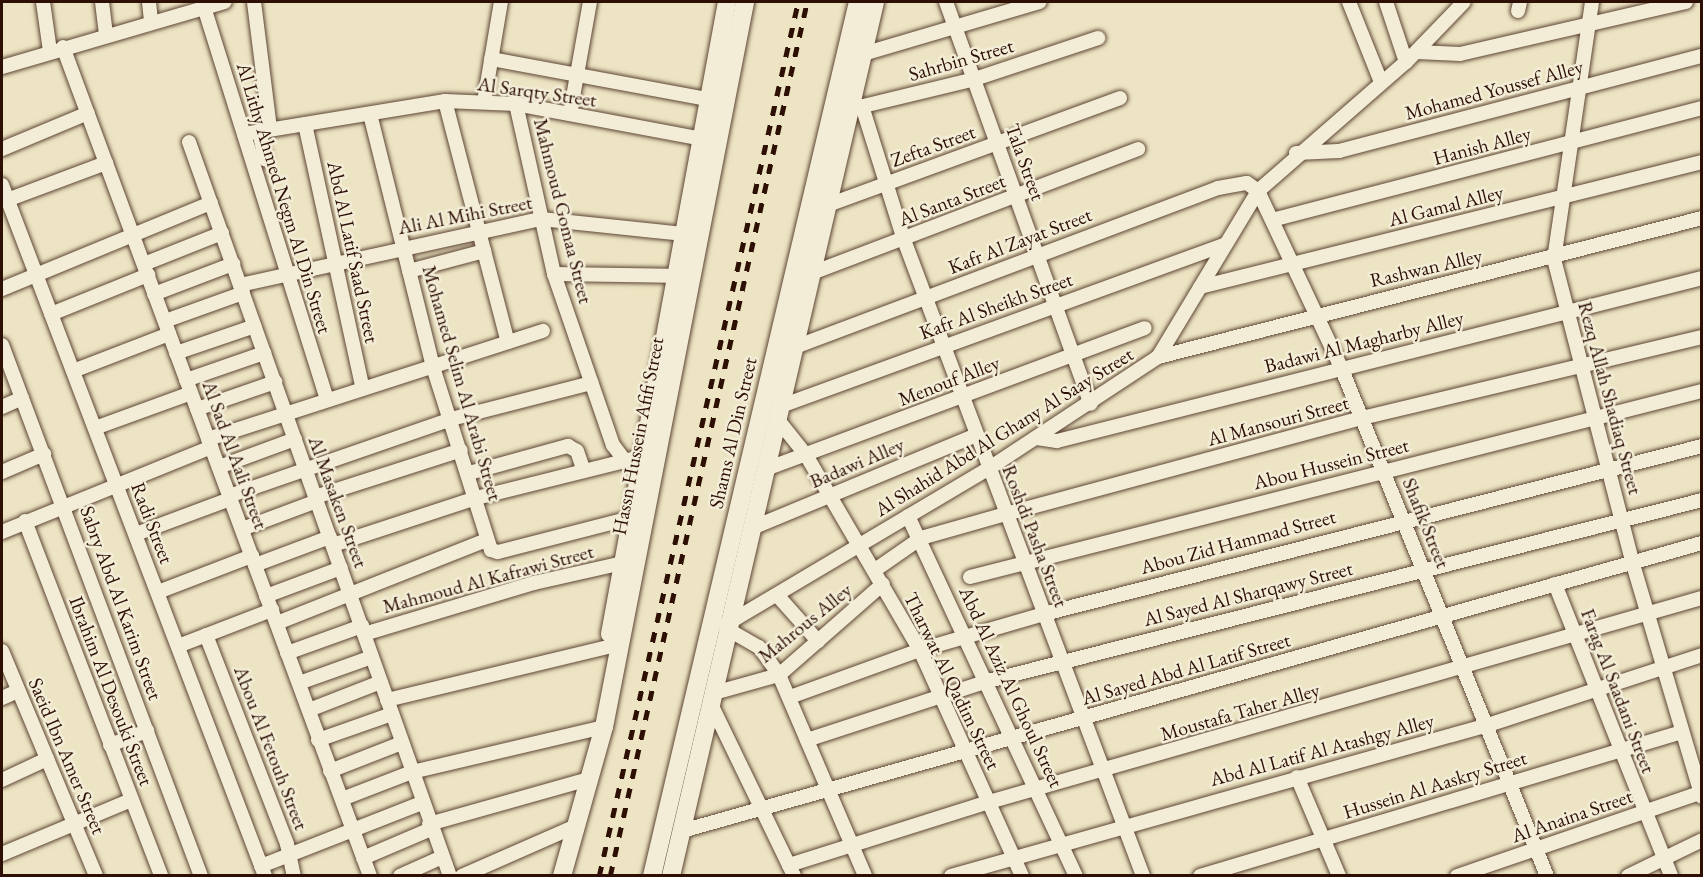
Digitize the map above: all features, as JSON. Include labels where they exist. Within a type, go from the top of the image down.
[{"type":"street","name":"Al Sad Al Aali Street","points":[[43,2],[57,49],[88,113],[370,876]]},
{"type":"street","points":[[102,2],[106,35]]},
{"type":"street","points":[[149,2],[151,22]]},
{"type":"street","points":[[2,68],[200,6],[225,2]]},
{"type":"street","points":[[254,2],[265,130],[265,159]]},
{"type":"street","points":[[484,102],[501,2]]},
{"type":"street","points":[[570,114],[590,2]]},
{"type":"street","name":"Hassn Hussein Afifi Street","points":[[549,876],[569,827],[598,727],[717,101],[727,2]]},
{"type":"street","name":"Hassn Hussein Afifi Street","points":[[717,101],[745,2]]},
{"type":"street","name":"Shams Al Din Street","points":[[652,876],[858,2]]},
{"type":"street","name":"Shams Al Din Street","points":[[671,876],[828,205],[856,108],[863,54],[876,2]]},
{"type":"street","name":"Tala Street","points":[[946,2],[1091,404]]},
{"type":"street","points":[[863,54],[955,25],[1040,2]]},
{"type":"street","points":[[1349,2],[1381,82]]},
{"type":"street","points":[[1386,2],[1406,62]]},
{"type":"street","name":"Al Shahid Abd Al Ghany Al Saay Street","points":[[709,633],[729,626],[860,544],[988,469],[1091,404],[1158,357],[1258,191],[1296,153],[1417,52],[1464,2]]},
{"type":"street","name":"Rezq Allah Shadiaq Street","points":[[1592,2],[1554,259],[1632,561],[1701,794]]},
{"type":"street","points":[[1417,52],[1460,54],[1686,2]]},
{"type":"street","name":"Al Lithy Ahmed Negm Al Din Street","points":[[200,6],[244,134],[327,400]]},
{"type":"street","name":"Sahrbin Street","points":[[832,112],[975,79],[1098,38]]},
{"type":"street","name":"Mohamed Youssef Alley","points":[[1296,153],[1339,151],[1701,56]]},
{"type":"street","points":[[492,59],[717,101]]},
{"type":"street","name":"Zefta Street","points":[[828,205],[1120,98]]},
{"type":"street","points":[[445,101],[508,342]]},
{"type":"street","name":"Al Sarqty Street","points":[[244,134],[445,101],[516,104],[710,140]]},
{"type":"street","name":"Mahmoud Gomaa Street","points":[[516,104],[554,274],[613,445],[625,461]]},
{"type":"street","name":"Roshdi Pasha Street","points":[[856,108],[945,345],[988,469],[1143,876]]},
{"type":"street","name":"Hanish Alley","points":[[1272,220],[1701,108]]},
{"type":"street","points":[[2,148],[88,113]]},
{"type":"street","name":"Mohamed Selim Al Arabi Street","points":[[370,114],[433,367],[469,472],[487,540],[498,552],[639,516]]},
{"type":"street","name":"Abd Al Latif Saad Street","points":[[305,124],[363,389]]},
{"type":"street","name":"Al Masaken Street","points":[[189,142],[363,630],[430,827],[450,876]]},
{"type":"street","name":"Al Santa Street","points":[[812,273],[904,240],[1138,149]]},
{"type":"street","name":"Al Gamal Alley","points":[[1200,287],[1701,162]]},
{"type":"street","points":[[7,200],[106,163]]},
{"type":"street","name":"Kafr Al Zayat Street","points":[[795,346],[1233,183],[1247,183],[1258,191]]},
{"type":"street","name":"Radi Street","points":[[2,185],[263,871]]},
{"type":"street","name":"Shafik Street","points":[[1258,191],[1341,367],[1512,782],[1547,876]]},
{"type":"street","points":[[2,289],[211,203]]},
{"type":"street","name":"Rashwan Alley","points":[[1158,357],[1315,314],[1554,259],[1701,218]]},
{"type":"street","name":"Ali Al Mihi Street","points":[[73,372],[167,328],[242,289],[287,274],[478,228],[542,219],[692,235]]},
{"type":"street","points":[[51,314],[222,233]]},
{"type":"street","name":"Kafr Al Sheikh Street","points":[[779,413],[945,345],[1225,244]]},
{"type":"street","points":[[409,271],[484,251]]},
{"type":"street","points":[[154,294],[233,264]]},
{"type":"street","points":[[554,274],[684,276]]},
{"type":"street","name":"Hassn Hussein Afifi Street","points":[[598,727],[607,647],[623,563],[639,516],[643,456],[684,276]]},
{"type":"street","name":"Badawi Al Magharby Alley","points":[[1037,438],[1057,441],[1341,367],[1701,278]]},
{"type":"street","points":[[176,353],[255,326]]},
{"type":"street","name":"Menouf Alley","points":[[766,469],[1145,328]]},
{"type":"street","points":[[2,532],[63,504],[286,414],[543,331]]},
{"type":"street","name":"Al Mansouri Street","points":[[875,570],[921,538],[1006,514],[1362,418],[1701,337]]},
{"type":"street","name":"Sabry Abd Al Karim Street","points":[[2,345],[201,876]]},
{"type":"street","points":[[95,428],[264,353]]},
{"type":"street","points":[[197,409],[274,382]]},
{"type":"street","points":[[136,534],[305,468],[451,419],[591,383]]},
{"type":"street","name":"Abou Hussein Street","points":[[969,577],[1701,391]]},
{"type":"street","points":[[2,407],[22,398]]},
{"type":"street","name":"Tharwat Al Qadim Street","points":[[779,413],[860,544],[920,650],[1022,876]]},
{"type":"street","name":"Badawi Alley","points":[[752,528],[976,435]]},
{"type":"street","points":[[219,467],[295,439]]},
{"type":"street","points":[[469,472],[568,446],[577,451],[584,471]]},
{"type":"street","name":"Abou Zid Hammad Street","points":[[790,697],[920,650],[1044,614],[1403,519],[1701,446]]},
{"type":"street","points":[[242,529],[316,499],[461,450]]},
{"type":"street","points":[[2,472],[44,454]]},
{"type":"street","points":[[158,592],[253,561],[331,541],[476,498],[643,456]]},
{"type":"street","name":"Al Sayed Al Sharqawy Street","points":[[807,740],[988,681],[1701,500]]},
{"type":"street","name":"Abd Al Aziz Al Ghoul Street","points":[[908,516],[921,538],[988,681],[1076,876]]},
{"type":"street","name":"Ibrahim Al Desouki Street","points":[[25,521],[160,876]]},
{"type":"street","points":[[178,646],[206,635],[350,595],[487,540]]},
{"type":"street","name":"Al Sayed Abd Al Latif Street","points":[[682,831],[967,754],[1443,615],[1701,543]]},
{"type":"street","name":"Mahmoud Al Kafrawi Street","points":[[287,653],[534,583],[623,563]]},
{"type":"street","points":[[266,596],[341,568]]},
{"type":"street","name":"Mahrous Alley","points":[[713,699],[779,675],[883,584]]},
{"type":"street","name":"Farag Al Saadani Street","points":[[1555,584],[1671,876]]},
{"type":"street","points":[[777,595],[818,641]]},
{"type":"street","name":"Moustafa Taher Alley","points":[[792,871],[852,844],[989,802],[1102,772],[1701,598]]},
{"type":"street","points":[[729,626],[759,647],[779,675],[865,876]]},
{"type":"street","name":"Abou Al Fetouh Street","points":[[206,635],[287,844],[286,856],[294,876]]},
{"type":"street","points":[[387,700],[607,647]]},
{"type":"street","name":"Saeid Ibn Amer Street","points":[[2,651],[96,876]]},
{"type":"street","name":"Abd Al Latif Al Atashgy Alley","points":[[951,876],[1060,841],[1488,725],[1701,656]]},
{"type":"street","points":[[299,683],[372,657]]},
{"type":"street","points":[[309,710],[381,682]]},
{"type":"street","points":[[2,698],[18,691]]},
{"type":"street","points":[[713,699],[762,811],[792,871]]},
{"type":"street","points":[[318,740],[392,714]]},
{"type":"street","points":[[342,799],[412,772],[598,727]]},
{"type":"street","points":[[110,745],[147,731]]},
{"type":"street","name":"Hussein Al Aaskry Street","points":[[1200,876],[1682,732]]},
{"type":"street","points":[[330,771],[402,743]]},
{"type":"street","points":[[2,780],[47,759]]},
{"type":"street","points":[[1297,777],[1325,838],[1335,874]]},
{"type":"street","points":[[363,858],[430,827],[583,779]]},
{"type":"street","name":"Al Anaina Street","points":[[1457,876],[1701,794]]},
{"type":"street","points":[[2,854],[131,800]]},
{"type":"street","points":[[263,871],[286,856],[422,803]]},
{"type":"street","points":[[462,876],[569,827]]},
{"type":"street","name":"Hassn Hussein Afifi Street","points":[[562,876],[569,827]]},
{"type":"street","points":[[1628,876],[1701,840]]},
{"type":"street","points":[[400,876],[442,857]]},
{"type":"railway","points":[[599,876],[798,2]]},
{"type":"railway","points":[[610,876],[807,2]]}]
